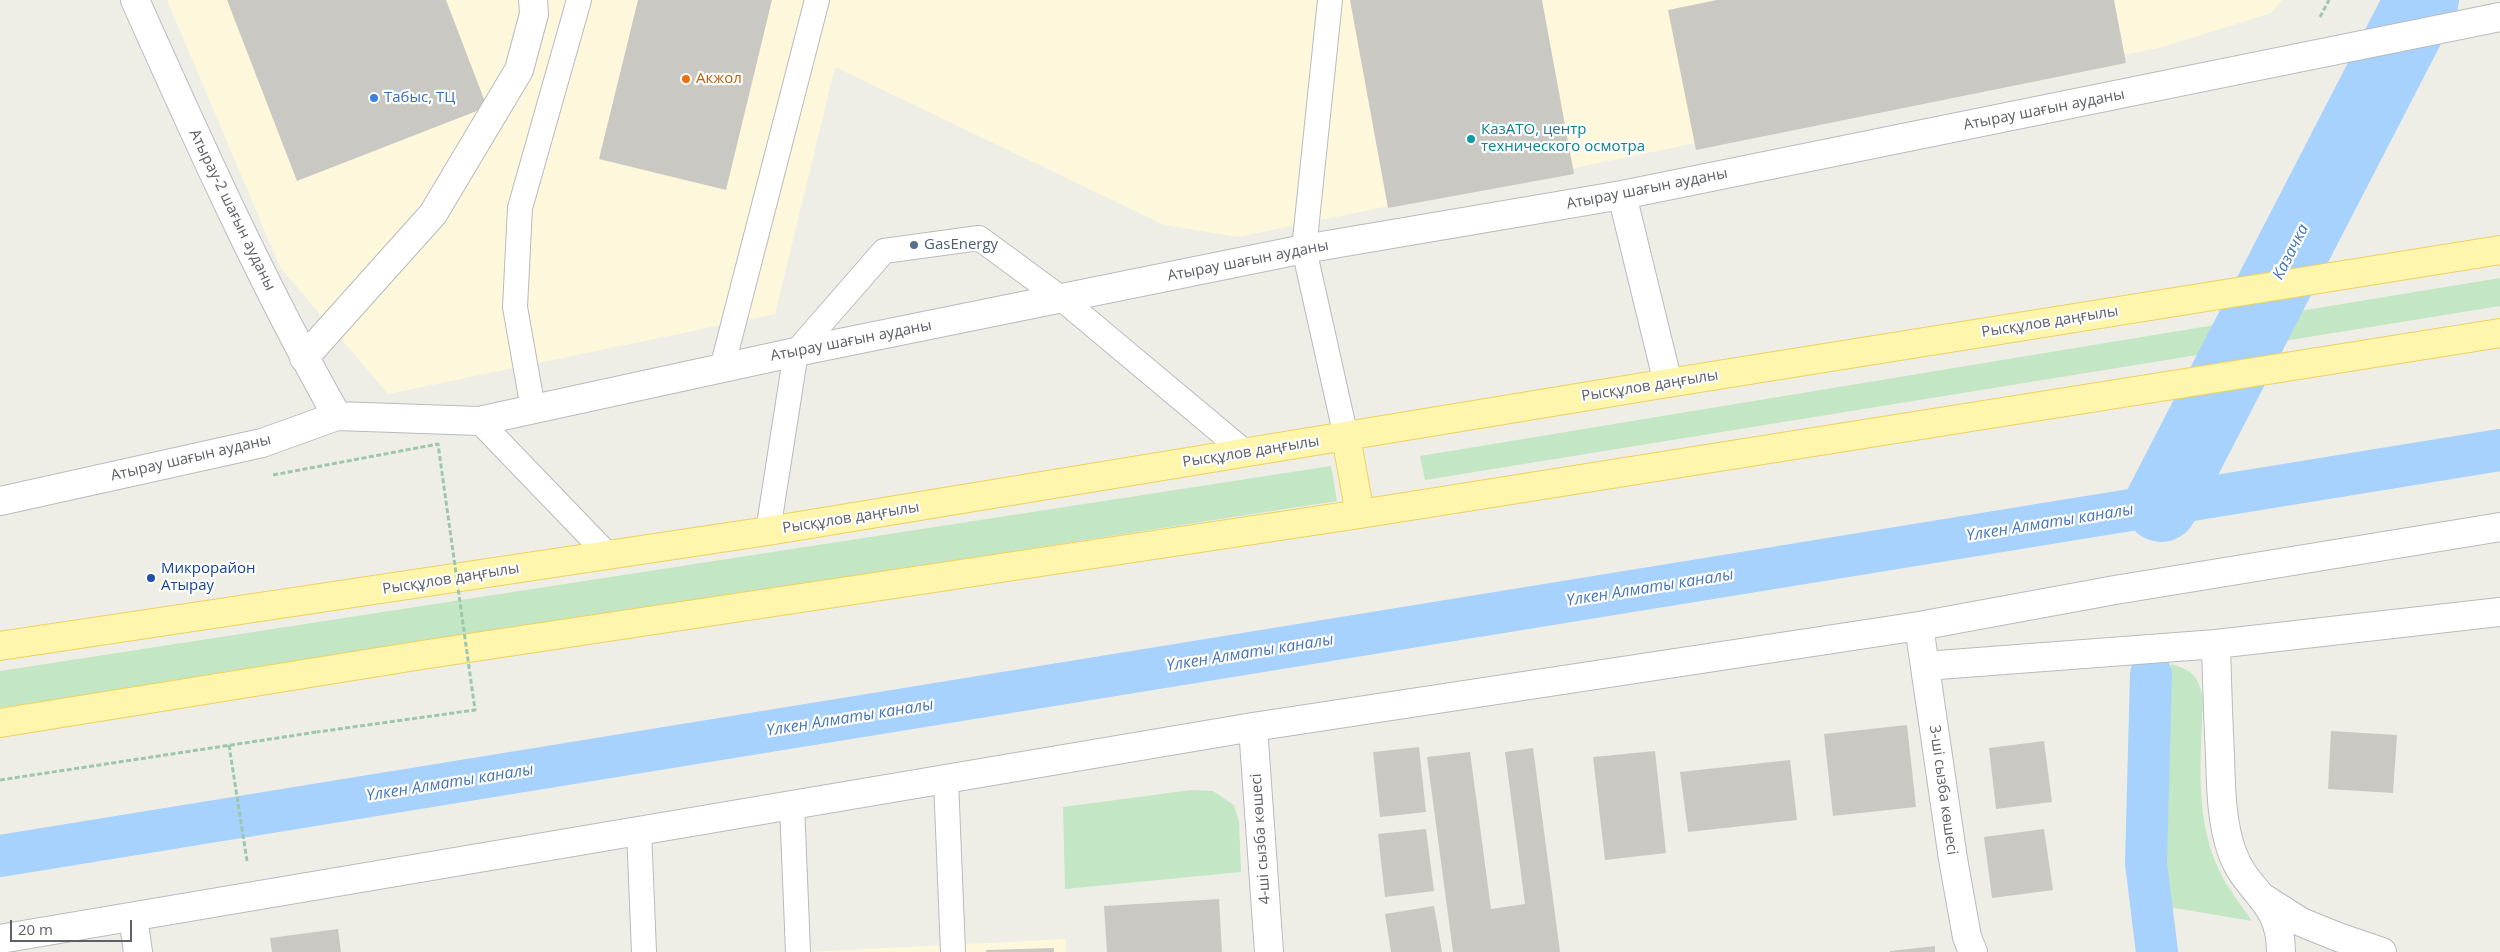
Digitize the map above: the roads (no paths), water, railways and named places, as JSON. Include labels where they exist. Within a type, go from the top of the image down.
[{"type":"main road","name":"Рысқұлов даңғылы","points":[[0,646],[768,531],[1668,383],[2500,250]]},
{"type":"main road","points":[[0,724],[422,655],[1360,514],[2500,333]]},
{"type":"main road","points":[[1346,437],[1360,514]]},
{"type":"street","name":"Атырау-2 шағын ауданы","points":[[134,0],[227,204],[304,358],[337,416]]},
{"type":"street","points":[[304,358],[433,214],[519,70],[534,14],[533,0]]},
{"type":"street","name":"Атырау шағын ауданы","points":[[0,501],[262,443],[337,416],[479,421],[796,352],[1304,249],[1622,196],[2495,18]]},
{"type":"street","points":[[1622,196],[1668,383]]},
{"type":"street","points":[[0,939],[1253,727],[1919,626],[2115,590],[2500,527]]},
{"type":"street","points":[[1925,666],[2216,644],[2500,612]]},
{"type":"street","name":"3-ші сызба көшесі","points":[[1919,626],[1953,859],[1967,937],[1973,952]]},
{"type":"street","points":[[2216,644],[2224,823],[2232,853],[2247,880],[2265,899],[2276,917],[2281,952]]},
{"type":"street","name":"4-ші сызба көшесі","points":[[1253,727],[1269,952]]},
{"type":"street","points":[[2265,899],[2302,922],[2382,952]]},
{"type":"street","points":[[133,917],[138,952]]},
{"type":"lane","points":[[533,409],[515,307],[520,208],[579,0]]},
{"type":"lane","points":[[722,368],[817,0]]},
{"type":"lane","points":[[1330,0],[1304,249],[1346,437]]},
{"type":"lane","points":[[768,531],[796,352],[884,251],[979,238],[1062,298],[1246,453]]},
{"type":"lane","points":[[479,421],[608,555]]},
{"type":"lane","points":[[946,780],[953,952]]},
{"type":"lane","points":[[792,805],[798,952]]},
{"type":"lane","points":[[639,830],[644,952]]},
{"type":"waterway","name":"Казачка","points":[[2161,505],[2422,0]]},
{"type":"waterway","name":"Үлкен Алматы каналы","points":[[0,856],[2500,450]]},
{"type":"waterway","points":[[2151,674],[2146,863],[2157,952]]},
{"type":"place","name":"Акжол","points":[[686,79]]},
{"type":"place","name":"Табыс, ТЦ","points":[[374,98]]},
{"type":"place","name":"КазАТО, центр технического осмотра","points":[[1471,139]]},
{"type":"place","name":"GasEnergy","points":[[914,245]]},
{"type":"place","name":"Микрорайон Атырау","points":[[151,578]]}]
